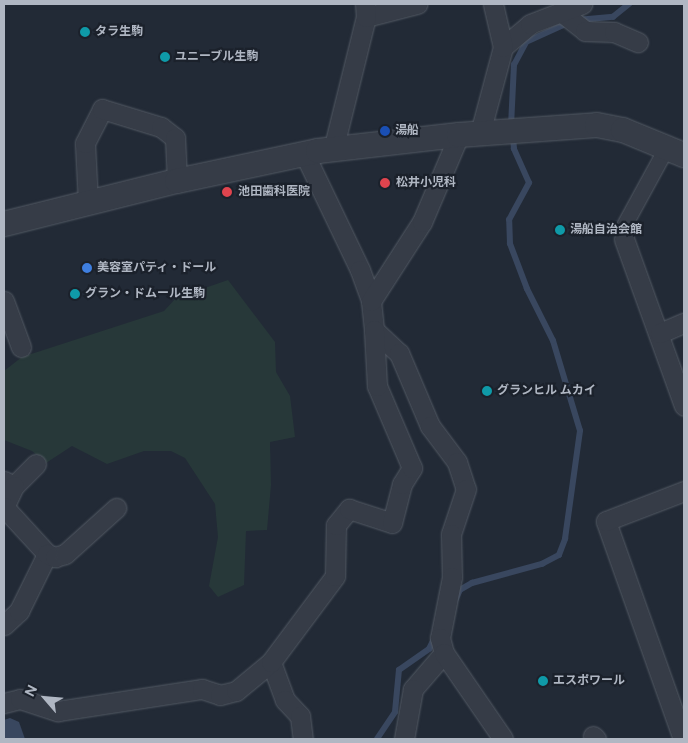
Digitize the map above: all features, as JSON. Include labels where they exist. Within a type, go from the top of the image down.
[{"type":"street","points":[[333,150],[366,11],[416,4]]},
{"type":"street","points":[[493,4],[503,47]]},
{"type":"street","points":[[371,301],[422,222],[470,134],[503,47],[530,24],[582,4]]},
{"type":"street","points":[[561,12],[585,32],[614,32],[638,42]]},
{"type":"street","points":[[88,203],[85,143],[102,109],[161,127],[175,138],[177,181]]},
{"type":"street","points":[[4,224],[177,181],[333,150],[470,134],[597,125],[613,127],[675,152],[622,227],[624,239],[660,333],[684,406]]},
{"type":"street","points":[[4,703],[20,699],[58,711],[202,689],[220,695],[236,691],[271,662],[335,576],[336,525],[349,509],[392,523],[402,484],[412,468],[377,386],[371,301],[305,156]]},
{"type":"street","points":[[4,301],[21,347]]},
{"type":"street","points":[[660,333],[684,323]]},
{"type":"street","points":[[374,330],[399,353],[430,426],[457,462],[466,489],[451,534],[452,577],[440,638],[444,653],[503,739]]},
{"type":"street","points":[[36,464],[9,483],[4,507],[29,538],[47,554],[55,557],[65,554],[116,508]]},
{"type":"street","points":[[683,739],[606,521],[684,491]]},
{"type":"street","points":[[4,625],[19,611],[47,554]]},
{"type":"street","points":[[406,738],[413,689],[444,653]]},
{"type":"street","points":[[271,662],[285,700],[300,716],[303,739]]},
{"type":"shaded area","points":[[228,280],[275,342],[276,372],[290,396],[295,437],[270,442],[271,485],[267,530],[246,531],[244,585],[218,597],[209,586],[218,537],[215,504],[185,458],[171,451],[144,451],[107,464],[72,446],[46,463],[32,451],[4,440],[4,371],[22,357],[164,311],[176,298]]},
{"type":"water","points":[[10,718],[19,722],[25,739],[4,739],[4,720]]},
{"type":"waterway","points":[[577,20],[613,17],[629,4]]},
{"type":"waterway","points":[[511,126],[514,65],[526,42],[568,23]]},
{"type":"waterway","points":[[455,601],[460,590],[472,583],[542,564],[559,555],[565,539],[580,431],[553,341],[527,289],[510,244],[509,220],[529,183],[514,149],[513,138]]},
{"type":"waterway","points":[[377,739],[395,712],[399,670],[429,649],[435,637]]},
{"type":"place","name":"タラ生駒","points":[[85,32]]},
{"type":"place","name":"ユニーブル生駒","points":[[165,57]]},
{"type":"place","name":"湯船","points":[[385,131]]},
{"type":"place","name":"松井小児科","points":[[385,183]]},
{"type":"place","name":"池田歯科医院","points":[[227,192]]},
{"type":"place","name":"湯船自治会館","points":[[560,230]]},
{"type":"place","name":"美容室パティ・ドール","points":[[87,268]]},
{"type":"place","name":"グラン・ドムール生駒","points":[[75,294]]},
{"type":"place","name":"グランヒル ムカイ","points":[[487,391]]},
{"type":"place","name":"エスポワール","points":[[543,681]]}]
